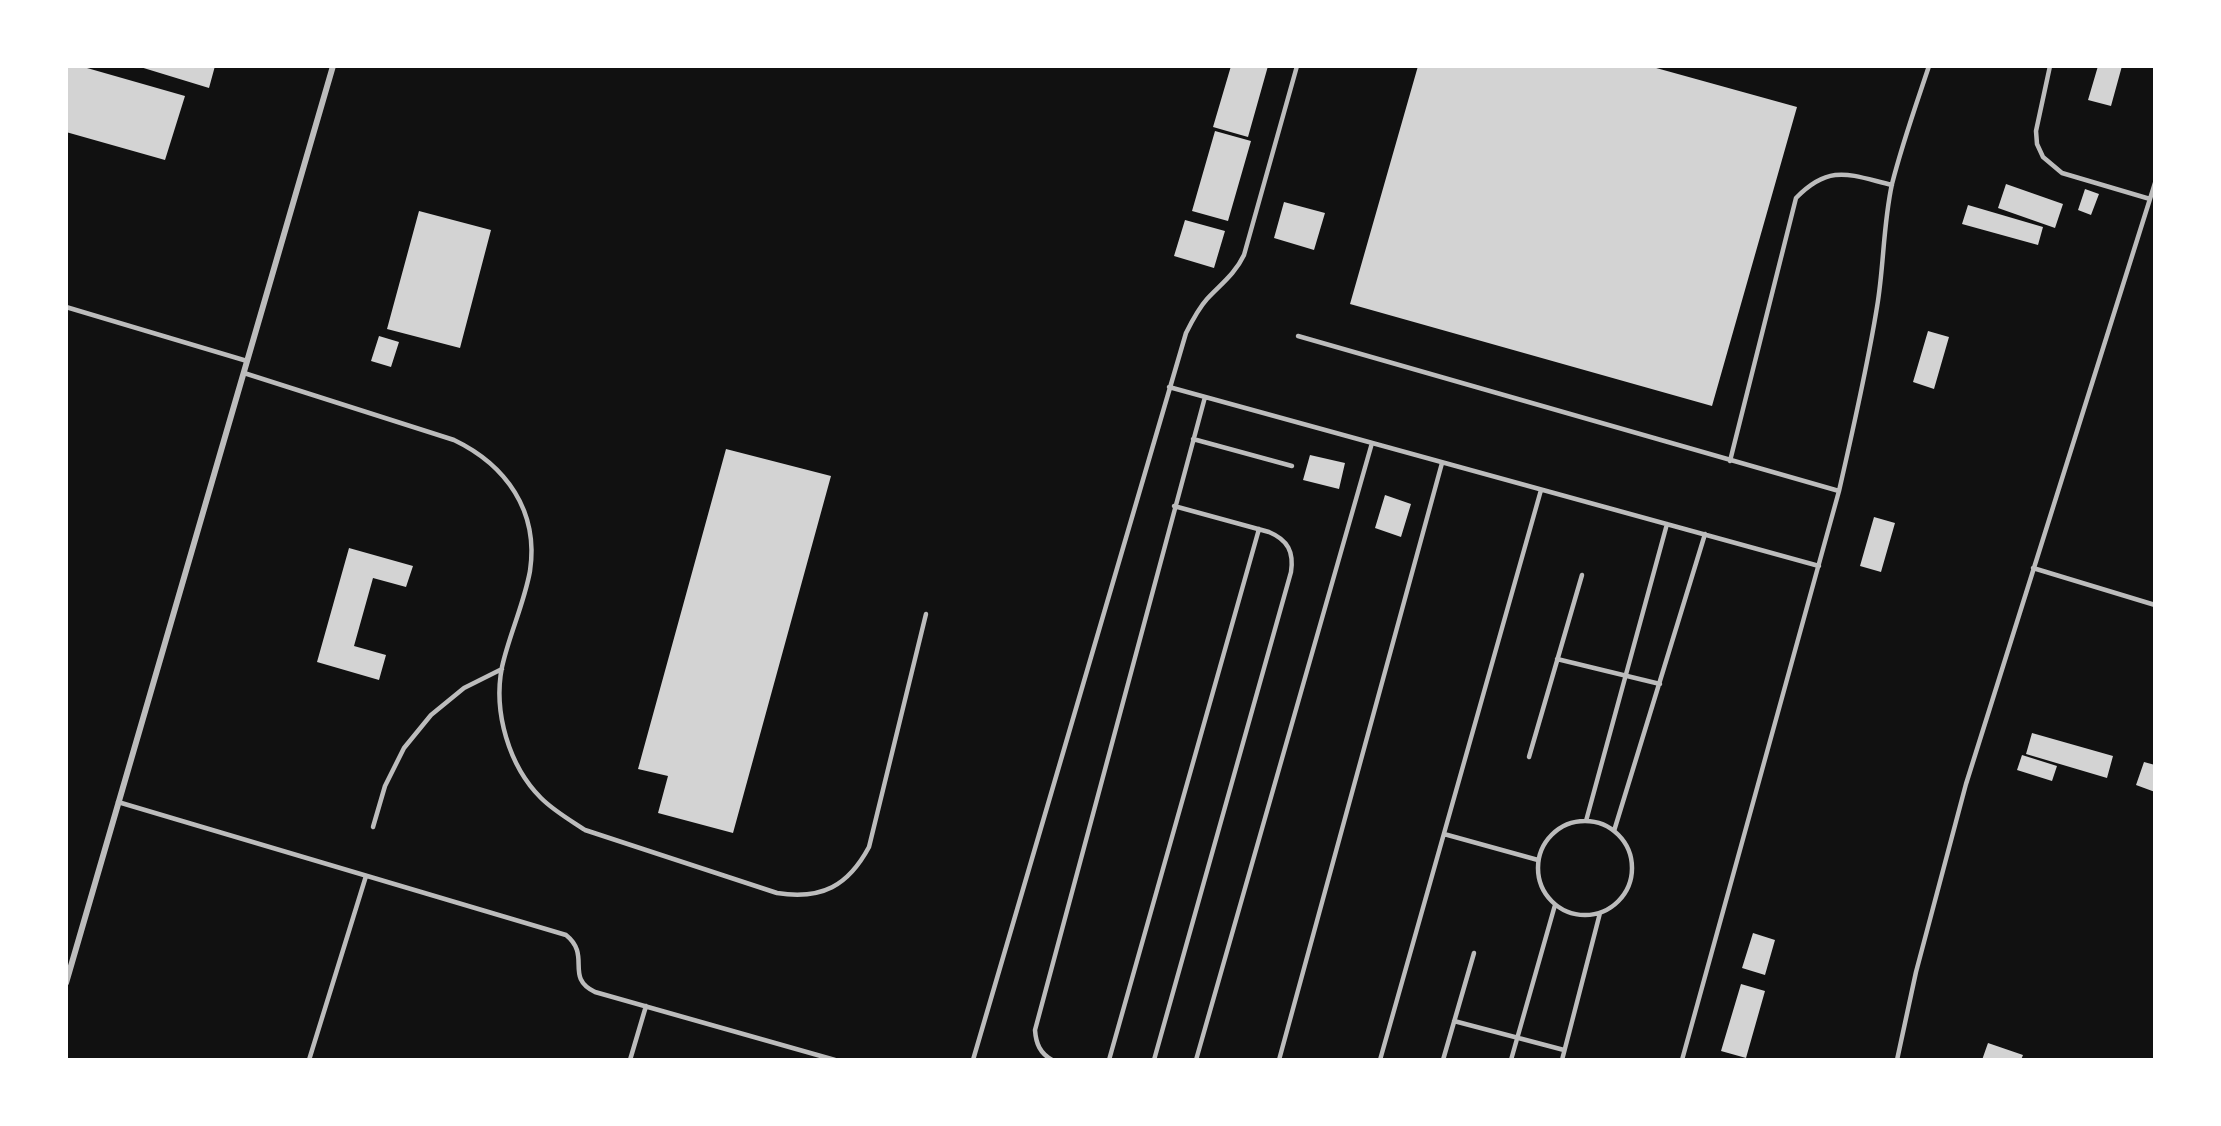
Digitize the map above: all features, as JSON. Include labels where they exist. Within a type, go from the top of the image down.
[{"type":"street","points":[[66,983],[333,66]]},
{"type":"lane","points":[[973,1060],[1186,333],[1195,315],[1207,299],[1231,277],[1244,255],[1297,66]]},
{"type":"lane","points":[[1682,1060],[1839,491],[1856,418],[1877,306],[1892,185],[1900,153],[1929,66]]},
{"type":"lane","points":[[2050,66],[2036,131],[2037,144],[2043,157],[2062,173],[2150,199]]},
{"type":"lane","points":[[1730,461],[1796,198],[1809,185],[1827,176],[1842,173],[1892,185]]},
{"type":"lane","points":[[1897,1060],[1916,972],[1966,784],[2155,183]]},
{"type":"lane","points":[[66,307],[247,361]]},
{"type":"lane","points":[[1298,336],[1839,491]]},
{"type":"lane","points":[[244,373],[454,440],[475,450],[494,465],[509,482],[521,503],[528,525],[531,548],[530,572],[502,669],[500,697],[503,724],[511,751],[523,775],[540,798],[562,816],[585,830],[777,892],[796,896],[815,894],[832,888],[848,878],[869,847],[926,614]]},
{"type":"lane","points":[[1169,387],[1819,566]]},
{"type":"lane","points":[[1052,1060],[1040,1050],[1035,1030],[1205,397]]},
{"type":"lane","points":[[1193,439],[1292,466]]},
{"type":"lane","points":[[1196,1060],[1372,443]]},
{"type":"lane","points":[[1279,1060],[1442,463]]},
{"type":"lane","points":[[1380,1060],[1541,490]]},
{"type":"lane","points":[[1154,1060],[1293,559],[1289,546],[1280,537],[1174,506]]},
{"type":"lane","points":[[1586,821],[1667,524]]},
{"type":"lane","points":[[1109,1060],[1259,529]]},
{"type":"lane","points":[[1614,831],[1705,534]]},
{"type":"lane","points":[[2033,568],[2155,605]]},
{"type":"lane","points":[[1529,757],[1582,575]]},
{"type":"lane","points":[[1557,659],[1660,684]]},
{"type":"lane","points":[[373,826],[385,786],[404,748],[431,715],[464,688],[502,669]]},
{"type":"lane","points":[[118,802],[566,935],[578,947],[578,973],[587,988],[835,1060]]},
{"type":"lane","points":[[1586,821],[1614,831],[1625,844],[1632,859],[1632,876],[1626,891],[1615,904],[1600,912],[1585,915],[1569,913],[1555,905],[1544,892],[1538,877],[1538,860],[1544,845],[1554,832],[1569,824],[1586,821]]},
{"type":"lane","points":[[1444,834],[1538,860]]},
{"type":"lane","points":[[309,1060],[366,876]]},
{"type":"lane","points":[[1511,1060],[1555,905]]},
{"type":"lane","points":[[1562,1060],[1600,912]]},
{"type":"lane","points":[[1443,1060],[1474,953]]},
{"type":"lane","points":[[630,1060],[646,1006]]},
{"type":"lane","points":[[1454,1021],[1564,1050]]},
{"type":"building","points":[[66,66],[80,66],[185,96],[165,160],[66,132]]},
{"type":"building","points":[[137,66],[215,66],[209,88]]},
{"type":"building","points":[[1231,66],[1268,66],[1248,137],[1213,127]]},
{"type":"building","points":[[1418,66],[1649,66],[1797,107],[1712,406],[1350,304]]},
{"type":"building","points":[[2098,66],[2122,66],[2111,106],[2088,100]]},
{"type":"building","points":[[1215,131],[1251,141],[1228,221],[1192,211]]},
{"type":"building","points":[[2006,184],[2063,204],[2055,228],[1998,208]]},
{"type":"building","points":[[2085,189],[2099,194],[2091,215],[2078,210]]},
{"type":"building","points":[[1284,202],[1325,213],[1314,250],[1274,238]]},
{"type":"building","points":[[1968,205],[2043,227],[2038,245],[1962,224]]},
{"type":"building","points":[[419,211],[491,230],[460,348],[387,329]]},
{"type":"building","points":[[1185,220],[1225,231],[1214,268],[1174,256]]},
{"type":"building","points":[[1928,331],[1949,337],[1934,389],[1913,382]]},
{"type":"building","points":[[379,336],[399,342],[391,367],[371,361]]},
{"type":"building","points":[[726,449],[831,476],[733,833],[658,813],[668,776],[638,769]]},
{"type":"building","points":[[1310,455],[1345,463],[1339,489],[1303,480]]},
{"type":"building","points":[[1385,495],[1411,504],[1401,537],[1375,528]]},
{"type":"building","points":[[1874,517],[1895,523],[1881,572],[1860,566]]},
{"type":"building","points":[[349,548],[413,566],[406,587],[373,578],[354,646],[386,655],[379,680],[317,662]]},
{"type":"building","points":[[2032,733],[2113,756],[2107,778],[2026,754]]},
{"type":"building","points":[[2022,755],[2057,766],[2052,781],[2017,770]]},
{"type":"building","points":[[2144,762],[2155,765],[2155,792],[2136,785]]},
{"type":"building","points":[[1753,933],[1775,940],[1765,975],[1742,968]]},
{"type":"building","points":[[1741,984],[1765,991],[1746,1058],[1721,1051]]},
{"type":"building","points":[[1988,1043],[2023,1055],[2021,1060],[1982,1060]]}]
